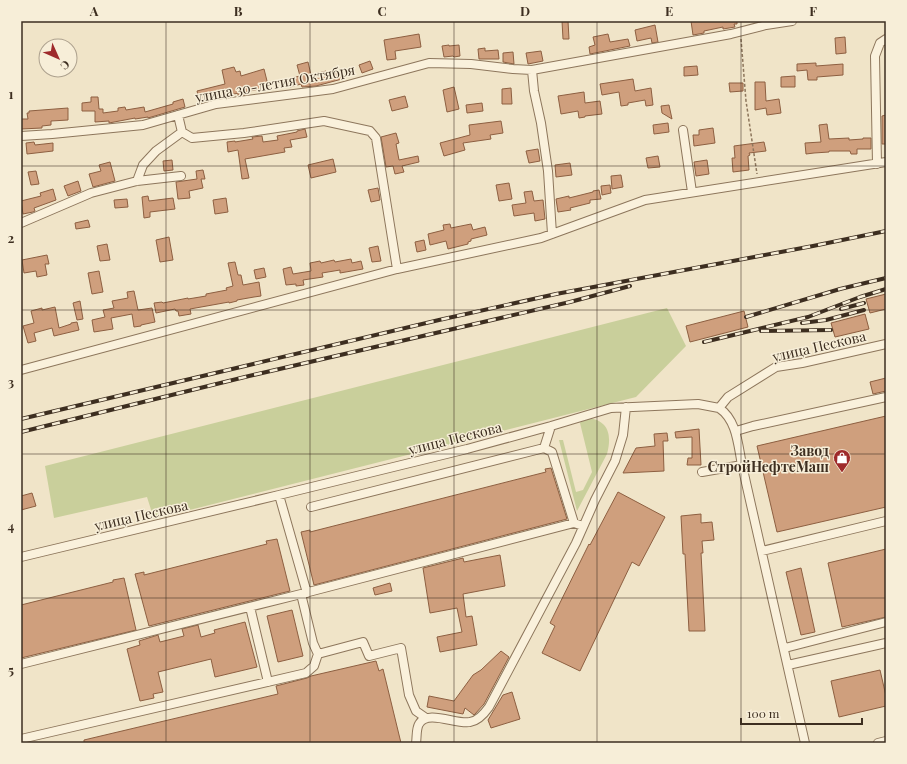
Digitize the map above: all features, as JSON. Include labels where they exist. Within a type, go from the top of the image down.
[{"type":"street","name":"улица 30-летия Октября","points":[[21,136],[143,125],[216,104],[333,89],[429,63],[471,64],[532,70],[792,21]]},
{"type":"street","points":[[877,164],[875,56],[880,43],[886,39]]},
{"type":"street","points":[[532,70],[534,91],[541,122],[548,171],[552,234]]},
{"type":"street","points":[[178,115],[182,132],[192,138],[324,121],[370,131],[376,138],[397,269]]},
{"type":"street","points":[[683,130],[692,192]]},
{"type":"street","points":[[137,181],[143,165],[156,151],[182,132]]},
{"type":"street","points":[[21,370],[397,269],[541,238],[645,200],[886,162]]},
{"type":"street","points":[[21,223],[91,194],[137,181],[181,176]]},
{"type":"street","name":"улица Пескова","points":[[21,557],[460,451],[611,408],[698,404],[719,408],[728,397],[776,367],[802,363],[886,344]]},
{"type":"street","points":[[736,431],[886,397]]},
{"type":"street","points":[[318,654],[363,642],[369,656],[401,648],[410,696],[416,711],[426,718],[453,720],[463,723],[471,722],[485,714],[572,550],[615,461],[624,435],[626,407]]},
{"type":"street","points":[[719,408],[728,415],[736,431],[742,465],[805,743]]},
{"type":"street","points":[[544,448],[551,426]]},
{"type":"street","points":[[311,507],[544,448],[552,452],[574,523]]},
{"type":"street","points":[[702,472],[742,465]]},
{"type":"street","points":[[21,739],[306,673],[314,666],[318,654],[314,643],[304,594],[279,495]]},
{"type":"street","points":[[762,551],[886,520]]},
{"type":"street","points":[[21,664],[304,594],[574,523],[583,526]]},
{"type":"street","points":[[250,607],[268,682]]},
{"type":"street","points":[[784,648],[886,622]]},
{"type":"street","points":[[788,665],[886,643]]},
{"type":"street","points":[[416,743],[419,724],[426,718]]},
{"type":"street","points":[[878,743],[886,741]]},
{"type":"path","points":[[740,32],[746,101],[755,166],[759,182]]},
{"type":"green space","points":[[667,308],[686,346],[636,397],[154,519],[147,497],[54,518],[45,466]]},
{"type":"green space","points":[[582,419],[594,419],[604,425],[609,435],[609,441],[607,454],[577,511],[559,440],[563,440],[576,492],[583,490],[592,472],[580,423]]},
{"type":"building","points":[[562,21],[568,21],[569,39],[563,39]]},
{"type":"building","points":[[691,21],[737,21],[737,24],[734,24],[735,27],[723,29],[723,27],[693,35]]},
{"type":"building","points":[[655,25],[658,42],[652,43],[651,38],[637,41],[635,30]]},
{"type":"building","points":[[419,34],[421,47],[395,51],[396,59],[387,60],[384,40]]},
{"type":"building","points":[[608,34],[610,42],[628,39],[630,46],[590,54],[589,47],[595,45],[593,37]]},
{"type":"building","points":[[845,37],[846,53],[836,54],[835,38]]},
{"type":"building","points":[[459,45],[460,56],[444,57],[442,46]]},
{"type":"building","points":[[485,48],[485,51],[498,50],[499,59],[479,59],[478,49]]},
{"type":"building","points":[[541,51],[543,61],[528,64],[526,53]]},
{"type":"building","points":[[513,52],[514,64],[503,62],[503,53]]},
{"type":"building","points":[[370,61],[373,69],[362,73],[359,65]]},
{"type":"building","points":[[308,62],[311,75],[326,71],[327,73],[340,70],[342,79],[316,86],[302,87],[301,84],[290,87],[288,79],[300,76],[297,65]]},
{"type":"building","points":[[816,63],[816,66],[843,64],[843,75],[817,77],[817,80],[808,80],[807,70],[797,71],[797,64]]},
{"type":"building","points":[[697,66],[698,75],[684,76],[684,67]]},
{"type":"building","points":[[234,67],[236,72],[240,71],[241,76],[264,69],[269,89],[260,91],[259,89],[245,92],[245,95],[238,96],[238,93],[227,96],[226,93],[206,98],[206,101],[200,103],[197,91],[225,84],[222,70]]},
{"type":"building","points":[[795,76],[795,87],[781,87],[781,77]]},
{"type":"building","points":[[633,79],[635,91],[651,88],[653,105],[646,106],[645,100],[628,103],[628,105],[621,106],[619,92],[602,95],[600,84]]},
{"type":"building","points":[[755,82],[765,82],[766,101],[779,99],[781,113],[767,115],[766,108],[755,110]]},
{"type":"building","points":[[729,83],[743,83],[743,91],[730,92]]},
{"type":"building","points":[[454,87],[459,109],[447,112],[443,90]]},
{"type":"building","points":[[511,88],[512,104],[502,104],[502,89]]},
{"type":"building","points":[[584,92],[585,103],[600,101],[602,114],[579,118],[578,111],[561,114],[558,96]]},
{"type":"building","points":[[405,96],[408,107],[392,111],[389,100]]},
{"type":"building","points":[[91,97],[98,97],[99,109],[103,109],[103,113],[118,111],[118,108],[125,107],[126,110],[144,107],[145,112],[173,104],[173,102],[183,99],[185,107],[148,118],[135,118],[109,123],[109,121],[95,122],[95,111],[82,111],[82,103],[91,102]]},
{"type":"building","points":[[482,103],[483,111],[467,113],[466,105]]},
{"type":"building","points":[[669,105],[672,119],[662,113],[661,106]]},
{"type":"building","points":[[68,108],[68,120],[51,121],[51,125],[42,126],[42,128],[21,129],[21,119],[28,119],[27,113],[29,113],[29,111]]},
{"type":"building","points":[[886,115],[886,144],[882,144],[882,116]]},
{"type":"building","points":[[501,121],[503,133],[490,135],[491,139],[463,143],[465,150],[444,156],[440,143],[470,135],[469,125]]},
{"type":"building","points":[[668,123],[669,132],[654,134],[653,125]]},
{"type":"building","points":[[827,124],[829,139],[849,138],[849,140],[871,138],[871,149],[857,149],[857,154],[851,154],[850,151],[829,151],[806,154],[805,143],[821,142],[819,125]]},
{"type":"building","points":[[713,128],[715,143],[694,146],[693,135],[699,135],[699,130]]},
{"type":"building","points":[[305,129],[307,137],[290,140],[292,147],[284,148],[285,152],[245,159],[249,178],[242,179],[238,150],[228,152],[227,142],[253,139],[252,137],[262,136],[263,142],[278,140],[277,136]]},
{"type":"building","points":[[396,133],[399,143],[396,144],[399,160],[418,156],[419,162],[402,166],[404,172],[395,174],[393,166],[386,167],[381,137]]},
{"type":"building","points":[[34,142],[35,145],[53,143],[53,151],[27,154],[26,143]]},
{"type":"building","points":[[764,142],[766,151],[749,153],[749,170],[733,172],[732,158],[735,158],[734,146]]},
{"type":"building","points":[[538,149],[540,161],[529,163],[526,151]]},
{"type":"building","points":[[658,156],[660,167],[648,168],[646,158]]},
{"type":"building","points":[[333,159],[336,172],[311,178],[308,165]]},
{"type":"building","points":[[172,160],[173,170],[164,171],[163,161]]},
{"type":"building","points":[[707,160],[709,174],[696,176],[694,162]]},
{"type":"building","points":[[110,162],[115,181],[93,187],[89,174],[101,171],[99,165]]},
{"type":"building","points":[[570,163],[572,175],[556,177],[555,165]]},
{"type":"building","points":[[203,170],[205,179],[201,179],[203,188],[189,191],[190,198],[178,199],[176,182],[197,179],[196,171]]},
{"type":"building","points":[[36,171],[39,184],[31,185],[28,172]]},
{"type":"building","points":[[621,175],[623,187],[612,189],[611,176]]},
{"type":"building","points":[[78,181],[81,191],[68,196],[64,186]]},
{"type":"building","points":[[509,183],[512,199],[499,201],[496,185]]},
{"type":"building","points":[[610,185],[611,193],[602,195],[601,186]]},
{"type":"building","points":[[378,188],[380,200],[371,202],[368,190]]},
{"type":"building","points":[[53,189],[56,200],[34,208],[35,211],[33,212],[23,214],[21,201],[41,196],[40,193]]},
{"type":"building","points":[[599,190],[601,199],[590,200],[590,203],[570,208],[571,210],[558,212],[556,199],[569,196],[569,198]]},
{"type":"building","points":[[532,191],[534,201],[543,200],[545,219],[535,221],[534,213],[514,216],[512,205],[526,203],[524,192]]},
{"type":"building","points":[[148,196],[149,201],[173,198],[175,209],[150,212],[150,217],[144,218],[142,197]]},
{"type":"building","points":[[226,198],[228,212],[215,214],[213,200]]},
{"type":"building","points":[[127,199],[128,207],[115,208],[114,200]]},
{"type":"building","points":[[88,220],[90,227],[76,229],[75,223]]},
{"type":"building","points":[[450,224],[451,228],[471,224],[473,230],[485,227],[487,235],[471,239],[468,244],[448,249],[446,241],[430,245],[428,234],[444,230],[443,225]]},
{"type":"building","points":[[169,237],[173,260],[160,262],[156,240]]},
{"type":"building","points":[[424,240],[426,250],[417,252],[415,242]]},
{"type":"building","points":[[107,244],[110,260],[100,261],[97,246]]},
{"type":"building","points":[[378,246],[381,261],[372,262],[369,248]]},
{"type":"building","points":[[47,255],[49,264],[45,264],[47,275],[37,277],[36,271],[24,273],[22,260]]},
{"type":"building","points":[[351,259],[352,263],[361,261],[363,269],[340,273],[340,270],[322,273],[323,277],[303,280],[304,285],[286,285],[283,269],[291,267],[293,274],[311,271],[310,263],[320,261],[321,263],[334,260],[335,262]]},
{"type":"building","points":[[235,262],[238,275],[241,275],[243,285],[259,282],[261,296],[190,309],[191,314],[179,316],[178,311],[175,309],[156,313],[154,303],[163,303],[206,296],[206,294],[227,290],[226,288],[233,286],[228,263]]},
{"type":"building","points":[[264,268],[266,277],[256,279],[254,270]]},
{"type":"building","points":[[99,271],[103,292],[92,294],[88,273]]},
{"type":"building","points":[[134,291],[138,310],[152,308],[155,322],[134,327],[132,314],[111,318],[113,329],[94,332],[92,320],[105,317],[103,310],[114,308],[112,301],[128,298],[127,292]]},
{"type":"building","points":[[886,294],[886,309],[870,313],[866,299]]},
{"type":"building","points":[[80,301],[83,319],[77,320],[73,303]]},
{"type":"building","points":[[55,307],[59,328],[77,322],[79,330],[54,336],[52,328],[34,333],[36,341],[28,343],[23,326],[34,323],[31,311]]},
{"type":"building","points":[[744,311],[748,327],[690,342],[686,326]]},
{"type":"building","points":[[865,314],[869,329],[835,337],[831,323]]},
{"type":"building","points":[[886,378],[886,391],[873,394],[870,382]]},
{"type":"building","points":[[886,416],[886,507],[777,532],[757,446]]},
{"type":"building","points":[[699,429],[701,465],[687,465],[688,458],[692,458],[692,437],[676,438],[675,432]]},
{"type":"building","points":[[667,433],[668,441],[663,441],[664,471],[623,473],[636,448],[655,446],[654,434]]},
{"type":"building","points":[[551,468],[567,519],[314,585],[301,532],[310,530],[310,532],[546,472],[545,469]]},
{"type":"building","points":[[618,492],[665,517],[639,566],[632,562],[580,671],[542,653],[555,626],[550,623],[589,544],[590,545]]},
{"type":"building","points":[[32,493],[36,506],[21,510],[21,496]]},
{"type":"building","points":[[701,514],[701,523],[712,522],[714,540],[702,541],[703,553],[701,553],[705,631],[689,631],[685,554],[683,554],[681,516]]},
{"type":"building","points":[[277,539],[290,591],[149,626],[135,574],[144,572],[144,575],[267,544],[266,541]]},
{"type":"building","points":[[886,549],[886,617],[842,627],[828,563]]},
{"type":"building","points":[[500,555],[505,586],[463,594],[466,617],[472,616],[477,645],[440,652],[437,637],[462,632],[457,608],[430,613],[423,568],[463,558],[464,562]]},
{"type":"building","points":[[801,568],[815,632],[801,635],[786,572]]},
{"type":"building","points":[[124,578],[136,630],[21,658],[21,605]]},
{"type":"building","points":[[390,583],[392,591],[375,595],[373,588]]},
{"type":"building","points":[[292,610],[303,656],[278,662],[267,616]]},
{"type":"building","points":[[245,622],[257,667],[215,677],[211,659],[158,672],[163,692],[153,694],[154,698],[140,701],[127,649],[140,645],[139,641],[158,635],[160,642],[184,636],[182,629],[198,625],[201,637],[215,633],[214,630]]},
{"type":"building","points":[[501,651],[509,657],[484,704],[474,715],[465,708],[463,714],[427,707],[429,696],[454,701],[473,675],[481,670]]},
{"type":"building","points":[[376,661],[379,671],[383,669],[401,743],[84,743],[84,740],[278,694],[276,686],[311,676]]},
{"type":"building","points":[[880,670],[886,696],[886,706],[839,717],[831,681]]},
{"type":"building","points":[[512,692],[520,719],[491,728],[488,720],[503,695]]},
{"type":"railway","points":[[21,419],[439,320],[556,294],[886,231]]},
{"type":"railway","points":[[746,317],[840,289],[886,278]]},
{"type":"railway","points":[[21,432],[249,376],[570,302],[630,286]]},
{"type":"railway","points":[[704,342],[808,317],[860,297],[886,289]]},
{"type":"railway","points":[[841,309],[864,303]]},
{"type":"railway","points":[[802,323],[826,320],[864,310]]},
{"type":"railway","points":[[761,331],[831,330]]},
{"type":"place","name":"Завод СтройНефтеМаш","points":[[842,473]]}]
